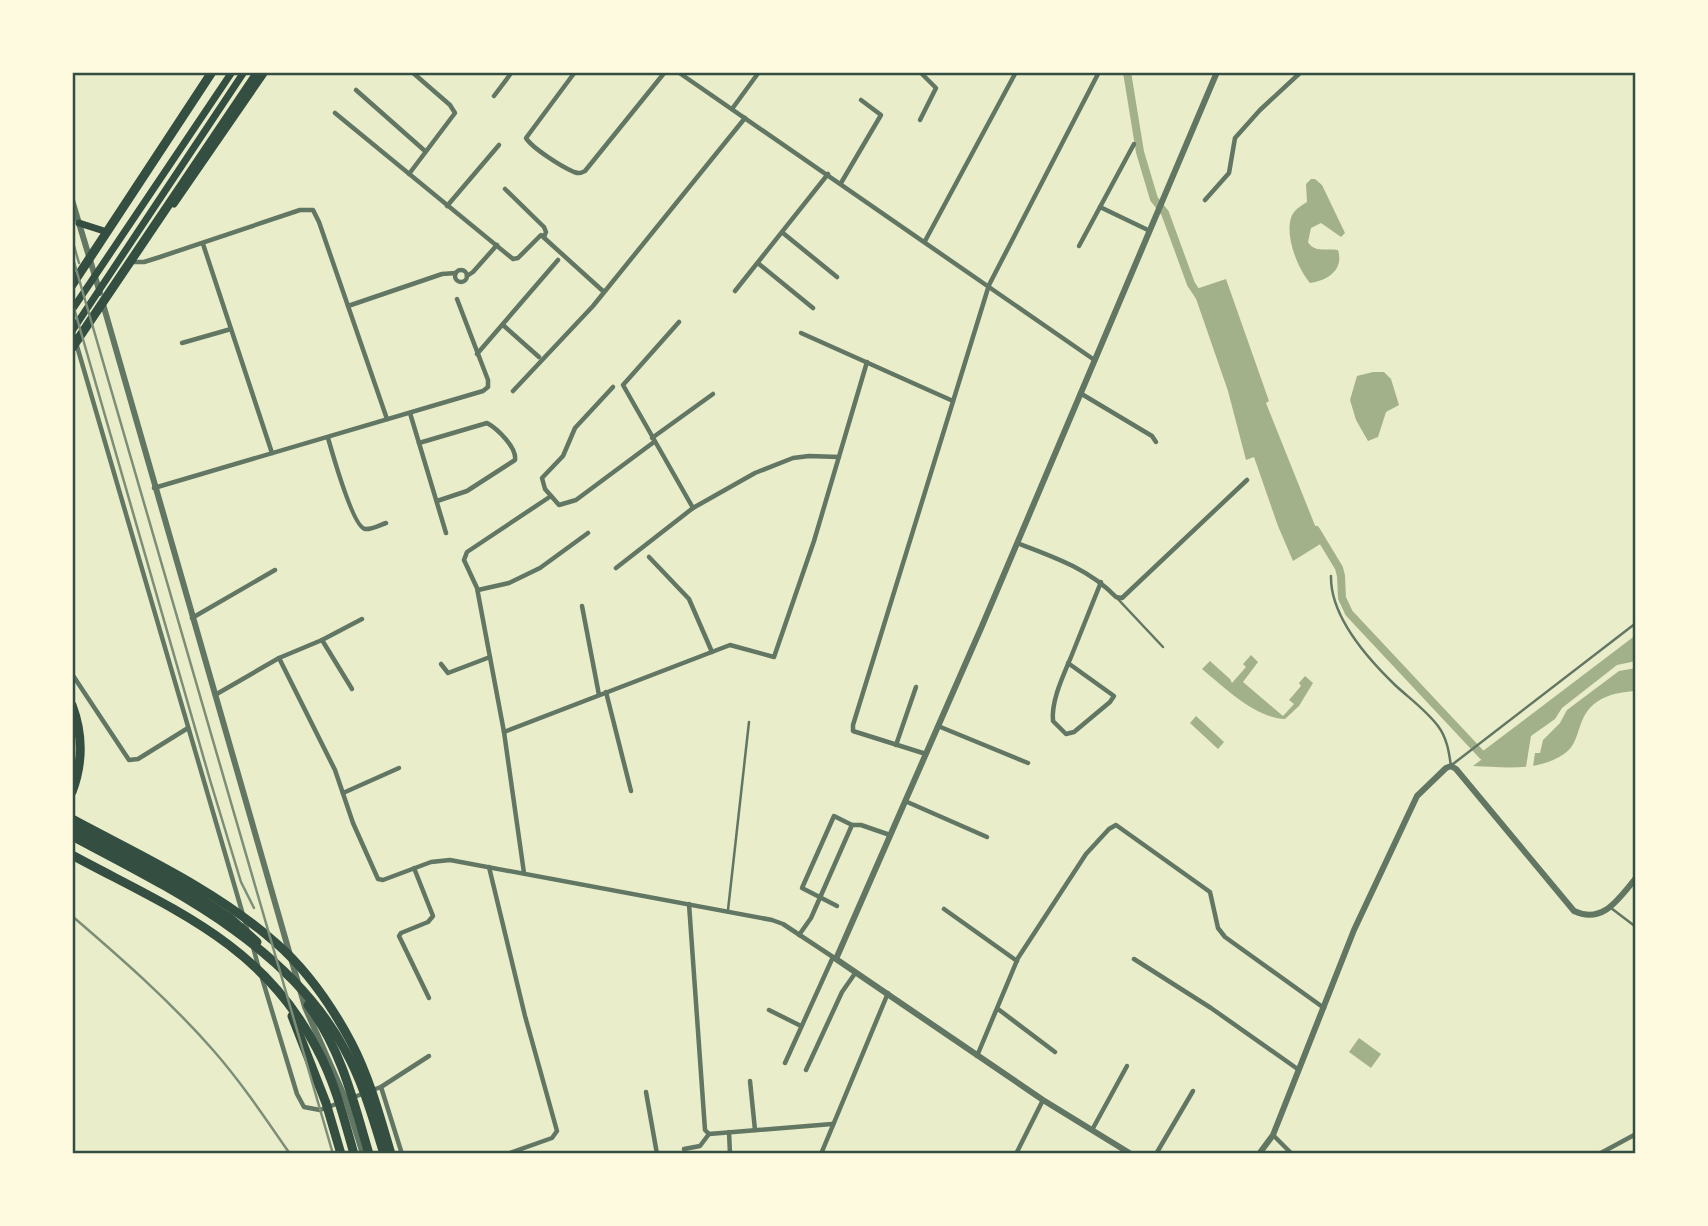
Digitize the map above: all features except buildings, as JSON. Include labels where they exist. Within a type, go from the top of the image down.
[{"type":"highway","points":[[72,285],[211,72]]},
{"type":"highway","points":[[75,346],[258,72]]},
{"type":"highway","points":[[72,705],[81,750],[80,766],[72,792]]},
{"type":"highway","points":[[72,819],[164,868],[242,916],[276,943],[300,968],[328,1004],[352,1045],[376,1103],[391,1154]]},
{"type":"highway","points":[[72,827],[206,902],[253,937],[312,1010],[337,1056],[369,1154]]},
{"type":"highway","points":[[72,836],[211,914],[249,941],[286,974],[322,1013],[345,1050],[368,1102],[384,1154]]},
{"type":"highway","points":[[72,855],[203,925],[253,963],[286,1002],[317,1049],[336,1095],[354,1154]]},
{"type":"highway","points":[[145,866],[164,868]]},
{"type":"highway","points":[[286,1002],[313,1065],[341,1154]]},
{"type":"main road","points":[[88,254],[211,72]]},
{"type":"main road","points":[[72,308],[155,180],[230,72]]},
{"type":"main road","points":[[72,308],[230,72]]},
{"type":"main road","points":[[72,329],[165,187],[245,72]]},
{"type":"main road","points":[[72,329],[245,72]]},
{"type":"main road","points":[[103,306],[265,72]]},
{"type":"main road","points":[[114,216],[117,234],[127,239],[141,238],[159,226]]},
{"type":"main road","points":[[79,223],[104,231]]},
{"type":"main road","points":[[72,356],[75,346]]},
{"type":"street","points":[[409,174],[455,113],[450,105],[412,72]]},
{"type":"street","points":[[495,96],[512,72]]},
{"type":"street","points":[[575,72],[526,138],[529,143],[575,173],[585,171],[665,72]]},
{"type":"street","points":[[678,72],[1093,359]]},
{"type":"street","points":[[732,109],[759,72]]},
{"type":"street","points":[[920,72],[936,88],[920,120]]},
{"type":"street","points":[[925,241],[1016,72]]},
{"type":"street","points":[[926,754],[857,733],[852,728],[989,285],[1099,72]]},
{"type":"street","points":[[785,1063],[926,754],[1217,72]]},
{"type":"street","points":[[1205,200],[1229,173],[1235,138],[1260,110],[1301,72]]},
{"type":"street","points":[[356,90],[425,151]]},
{"type":"street","points":[[841,183],[881,118],[879,113],[861,100]]},
{"type":"street","points":[[334,113],[513,259],[539,235],[604,292]]},
{"type":"street","points":[[513,391],[575,327],[745,118]]},
{"type":"street","points":[[1079,246],[1134,144]]},
{"type":"street","points":[[447,206],[499,145]]},
{"type":"street","points":[[735,291],[828,174]]},
{"type":"street","points":[[505,189],[544,227],[544,237]]},
{"type":"street","points":[[72,200],[305,1007],[346,1100],[363,1154]]},
{"type":"street","points":[[1101,207],[1151,231]]},
{"type":"street","points":[[134,262],[144,262],[203,244],[300,210],[313,210],[387,419]]},
{"type":"street","points":[[783,233],[837,276]]},
{"type":"street","points":[[203,244],[272,453]]},
{"type":"street","points":[[456,273],[455,278],[460,282],[466,281],[467,276],[497,245]]},
{"type":"street","points":[[477,354],[558,260]]},
{"type":"street","points":[[759,264],[813,308]]},
{"type":"street","points":[[348,306],[442,274],[463,270],[467,276]]},
{"type":"street","points":[[154,488],[483,391],[488,387],[488,380],[457,299]]},
{"type":"street","points":[[679,322],[623,385],[692,508]]},
{"type":"street","points":[[503,325],[538,357]]},
{"type":"street","points":[[182,343],[231,328]]},
{"type":"street","points":[[72,329],[299,1098],[304,1107],[320,1110],[381,1087],[429,1056]]},
{"type":"street","points":[[801,334],[953,401]]},
{"type":"street","points":[[504,732],[734,645],[770,657],[777,654],[867,362]]},
{"type":"street","points":[[613,387],[575,428],[563,456],[542,478],[559,505],[576,500],[713,394]]},
{"type":"street","points":[[1079,393],[1152,436],[1156,443]]},
{"type":"street","points":[[410,413],[446,533]]},
{"type":"street","points":[[419,443],[487,423],[496,429],[515,451],[515,460],[467,491],[437,500]]},
{"type":"street","points":[[328,438],[353,513],[361,527],[365,529],[386,523]]},
{"type":"street","points":[[616,568],[692,508],[755,473],[783,460],[810,456],[839,457]]},
{"type":"street","points":[[1017,543],[1087,573],[1116,597],[1122,598],[1247,480]]},
{"type":"street","points":[[524,873],[504,732],[478,590],[464,564],[464,557],[467,551],[551,496]]},
{"type":"street","points":[[478,590],[509,583],[540,568],[588,533]]},
{"type":"street","points":[[649,557],[689,599],[712,652]]},
{"type":"street","points":[[192,618],[275,570]]},
{"type":"street","points":[[1068,663],[1114,696],[1111,702],[1074,732],[1066,734],[1058,728],[1052,717],[1068,663],[1101,582]]},
{"type":"street","points":[[582,606],[599,695]]},
{"type":"street","points":[[214,695],[279,658],[362,619]]},
{"type":"street","points":[[321,640],[352,689]]},
{"type":"street","points":[[440,664],[447,673],[490,657]]},
{"type":"street","points":[[279,658],[335,770],[376,877],[383,880],[438,860],[524,873],[772,920],[799,934],[977,1056],[1131,1154]]},
{"type":"street","points":[[72,674],[129,760],[138,759],[188,728]]},
{"type":"street","points":[[896,745],[916,687]]},
{"type":"street","points":[[606,692],[631,791]]},
{"type":"street","points":[[937,725],[1028,763]]},
{"type":"street","points":[[1259,1154],[1273,1135],[1354,930],[1417,796],[1446,768],[1451,766],[1456,769],[1574,911],[1597,915],[1610,908],[1636,878]]},
{"type":"street","points":[[343,793],[399,768]]},
{"type":"street","points":[[905,802],[987,837]]},
{"type":"street","points":[[837,906],[802,888],[834,816],[852,825],[861,825],[890,835]]},
{"type":"street","points":[[799,934],[811,918],[852,825]]},
{"type":"street","points":[[977,1056],[1017,961],[1086,854],[1116,825],[1210,892],[1218,928],[1225,937],[1324,1008]]},
{"type":"street","points":[[489,867],[525,1016],[557,1131],[552,1138],[507,1154]]},
{"type":"street","points":[[414,868],[433,916],[428,922],[401,933],[400,941],[429,998]]},
{"type":"street","points":[[689,904],[705,1130],[709,1134]]},
{"type":"street","points":[[944,909],[1017,961]]},
{"type":"street","points":[[1134,959],[1211,1008],[1299,1070]]},
{"type":"street","points":[[296,969],[339,1044],[346,1076],[346,1100]]},
{"type":"street","points":[[806,1070],[842,992],[856,972]]},
{"type":"street","points":[[821,1154],[888,993]]},
{"type":"street","points":[[998,1009],[1055,1052]]},
{"type":"street","points":[[769,1010],[801,1026]]},
{"type":"street","points":[[1091,1131],[1127,1066]]},
{"type":"street","points":[[750,1082],[755,1130]]},
{"type":"street","points":[[381,1087],[402,1154]]},
{"type":"street","points":[[1156,1154],[1193,1091]]},
{"type":"street","points":[[646,1092],[657,1154]]},
{"type":"street","points":[[1016,1154],[1044,1100]]},
{"type":"street","points":[[684,1149],[700,1146],[709,1134],[832,1124]]},
{"type":"street","points":[[729,1132],[730,1154]]},
{"type":"street","points":[[1599,1154],[1636,1134]]},
{"type":"street","points":[[1273,1135],[1293,1154]]},
{"type":"lane","points":[[1331,576],[1337,607],[1359,644],[1439,727],[1448,746],[1451,766],[1636,623]]},
{"type":"lane","points":[[1116,597],[1163,647]]},
{"type":"lane","points":[[728,911],[749,722]]},
{"type":"lane","points":[[1610,908],[1636,927]]},
{"type":"shaded area","points":[[1311,179],[1322,185],[1345,233],[1341,237],[1321,223],[1311,228],[1308,242],[1317,249],[1338,250],[1339,263],[1328,277],[1310,283],[1294,252],[1290,226],[1294,213],[1307,202],[1306,184]]},
{"type":"shaded area","points":[[1226,279],[1269,401],[1266,403],[1322,543],[1293,561],[1254,457],[1246,460],[1228,391],[1193,290]]},
{"type":"shaded area","points":[[1384,372],[1391,379],[1399,405],[1386,412],[1378,437],[1368,441],[1356,420],[1350,400],[1357,376]]},
{"type":"shaded area","points":[[1636,643],[1636,691],[1612,695],[1591,707],[1568,751],[1554,760],[1532,766],[1473,766]]},
{"type":"shaded area","points":[[1251,655],[1258,662],[1243,682],[1283,716],[1294,704],[1289,700],[1301,686],[1299,683],[1305,676],[1313,683],[1299,706],[1285,719],[1252,708],[1202,669],[1210,661],[1232,683],[1246,667],[1243,664]]},
{"type":"shaded area","points":[[1196,716],[1224,742],[1218,749],[1190,723]]},
{"type":"shaded area","points":[[1359,1038],[1381,1054],[1371,1068],[1349,1052]]},
{"type":"pier","points":[[1636,661],[1636,668],[1619,671],[1567,710],[1560,723],[1543,740],[1540,753],[1535,753],[1533,766],[1526,767],[1531,736],[1555,719],[1562,708],[1617,665]]},
{"type":"waterway","points":[[1127,72],[1140,152],[1154,199],[1165,213],[1191,284],[1199,296]]},
{"type":"waterway","points":[[1316,530],[1339,568],[1342,598],[1349,613],[1483,756],[1636,640]]},
{"type":"railway","points":[[72,239],[79,263]]},
{"type":"railway","points":[[72,255],[333,1154]]},
{"type":"railway","points":[[72,301],[210,780],[241,882],[254,908]]},
{"type":"railway","points":[[72,916],[145,980],[197,1032],[253,1101],[290,1154]]}]
